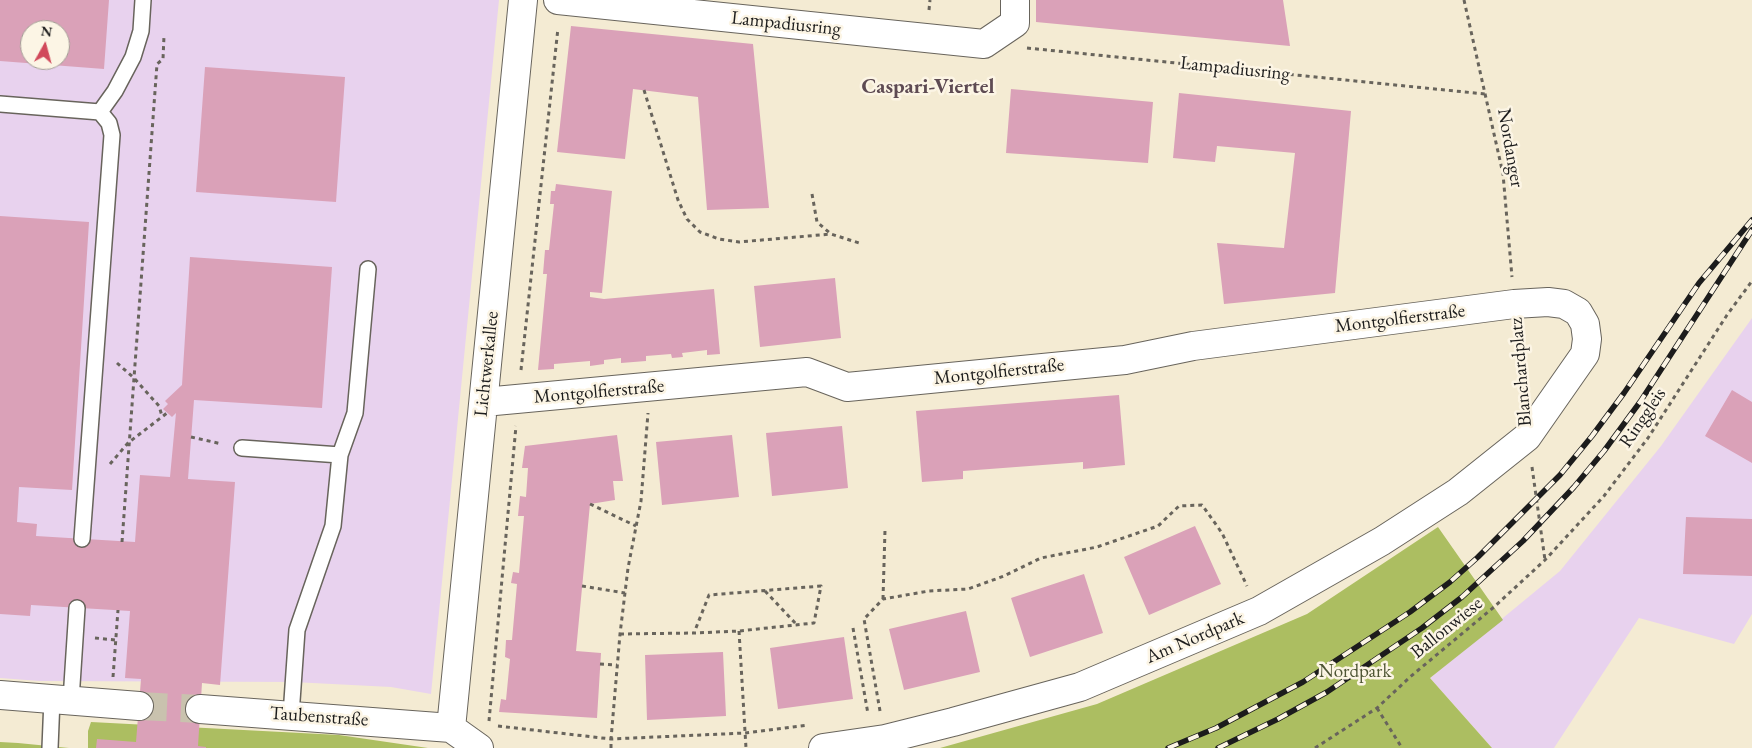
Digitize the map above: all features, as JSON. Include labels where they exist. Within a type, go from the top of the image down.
[{"type":"street","name":"Lichtwerkallee","points":[[444,727],[484,402],[523,0]]},
{"type":"street","name":"Lampadiusring","points":[[560,0],[984,44]]},
{"type":"street","points":[[984,44],[1015,22],[1015,0]]},
{"type":"street","name":"Blanchardplatz","points":[[1514,304],[1548,302],[1564,304],[1578,312],[1585,324],[1587,339],[1585,354],[1527,438]]},
{"type":"street","name":"Montgolfierstraße","points":[[484,402],[807,372],[847,388],[1125,360],[1193,346],[1514,304]]},
{"type":"street","name":"Am Nordpark","points":[[817,736],[879,740],[1080,687],[1259,610],[1382,541],[1458,492],[1527,438]]},
{"type":"street","points":[[0,695],[138,706]]},
{"type":"street","name":"Taubenstraße","points":[[200,709],[444,727]]},
{"type":"street","points":[[444,727],[479,748]]},
{"type":"lane","points":[[100,112],[115,91],[133,57],[141,31],[144,0]]},
{"type":"lane","points":[[0,104],[100,112],[109,123],[112,135],[82,539]]},
{"type":"lane","points":[[292,715],[297,630],[333,526],[340,455],[356,413],[368,269]]},
{"type":"lane","points":[[242,448],[340,455]]},
{"type":"lane","points":[[50,748],[62,700],[77,608]]},
{"type":"path","points":[[560,0],[518,399],[488,725],[610,739],[745,733],[817,736]]},
{"type":"path","name":"Nordanger","points":[[1464,0],[1502,174],[1514,304]]},
{"type":"path","name":"Lampadiusring","points":[[984,44],[1485,94]]},
{"type":"path","points":[[122,542],[158,64]]},
{"type":"path","points":[[644,90],[678,200],[686,219],[700,232],[719,239],[739,242],[831,234]]},
{"type":"path","points":[[812,194],[817,222],[831,234],[859,243]]},
{"type":"path","name":"Ringgleis","points":[[1545,560],[1604,496],[1648,438],[1727,316],[1752,281]]},
{"type":"path","name":"Blanchardplatz","points":[[1514,304],[1527,438]]},
{"type":"path","points":[[96,345],[134,378],[159,406],[162,416]]},
{"type":"path","points":[[611,748],[610,739],[620,634],[625,592],[641,501],[650,388]]},
{"type":"path","points":[[85,492],[128,443],[167,413]]},
{"type":"path","points":[[191,437],[242,448]]},
{"type":"path","points":[[1527,438],[1545,560]]},
{"type":"path","points":[[590,504],[636,526]]},
{"type":"path","points":[[879,740],[864,618],[883,599],[929,591],[968,589],[1004,576],[1041,558],[1097,547],[1158,526],[1179,506],[1202,505],[1222,533],[1259,610]]},
{"type":"path","points":[[883,599],[885,530]]},
{"type":"path","name":"Ballonwiese","points":[[1315,748],[1377,708],[1410,677],[1494,607],[1545,560]]},
{"type":"path","points":[[582,586],[625,592]]},
{"type":"path","points":[[620,634],[739,631],[814,623],[821,586],[709,595],[694,632]]},
{"type":"path","points":[[765,590],[797,625]]},
{"type":"path","points":[[112,704],[118,610]]},
{"type":"path","points":[[853,628],[879,740]]},
{"type":"path","points":[[739,631],[746,748]]},
{"type":"path","points":[[600,664],[617,665]]},
{"type":"path","points":[[1377,708],[1402,748]]},
{"type":"shaded area","points":[[0,0],[499,0],[431,694],[391,687],[293,682],[40,681],[0,678]]},
{"type":"shaded area","points":[[1752,318],[1752,614],[1734,644],[1639,618],[1554,748],[1492,748],[1430,678],[1560,571],[1661,446]]},
{"type":"green space","name":"Nordpark","points":[[1438,527],[1503,620],[1430,678],[1492,748],[940,748],[1097,704],[1307,614]]},
{"type":"green space","points":[[91,722],[339,735],[428,748],[88,748],[88,731]]},
{"type":"green space","points":[[0,742],[18,743],[69,748],[0,748]]},
{"type":"building","points":[[0,0],[109,0],[104,69],[70,66],[70,20],[20,20],[20,63],[0,61]]},
{"type":"building","points":[[1036,0],[1283,0],[1290,46],[1036,22]]},
{"type":"building","points":[[571,26],[753,44],[769,208],[707,210],[698,97],[633,89],[625,159],[557,152]]},
{"type":"building","points":[[205,67],[345,77],[336,202],[196,192]]},
{"type":"building","points":[[1011,89],[1153,102],[1148,163],[1006,153]]},
{"type":"building","points":[[1179,93],[1351,111],[1335,293],[1224,304],[1217,243],[1284,248],[1295,153],[1217,146],[1215,162],[1173,158]]},
{"type":"building","points":[[556,184],[612,191],[602,293],[590,292],[590,297],[604,299],[714,289],[720,354],[707,355],[707,350],[682,353],[683,357],[672,358],[671,354],[646,356],[646,361],[621,363],[621,358],[604,360],[604,364],[590,366],[590,361],[554,364],[554,369],[538,370],[547,274],[543,274],[545,250],[549,250],[554,204],[550,204],[551,191],[555,191]]},
{"type":"building","points":[[0,216],[89,222],[72,490],[19,487],[17,522],[37,524],[36,536],[135,542],[140,475],[170,477],[176,413],[172,417],[163,409],[168,404],[165,401],[182,385],[190,257],[332,267],[322,408],[194,400],[188,479],[235,482],[220,685],[202,683],[198,746],[206,748],[96,748],[97,739],[136,742],[141,679],[125,678],[130,611],[31,605],[30,616],[0,614]]},
{"type":"building","points":[[835,278],[841,338],[760,347],[754,286]]},
{"type":"building","points":[[1732,390],[1752,402],[1752,463],[1705,436]]},
{"type":"building","points":[[1119,395],[1125,465],[1083,469],[1083,462],[963,471],[963,479],[922,482],[916,411]]},
{"type":"building","points":[[842,426],[848,488],[772,496],[766,433]]},
{"type":"building","points":[[617,435],[623,481],[613,481],[615,500],[590,504],[576,651],[601,653],[597,718],[499,712],[501,699],[506,700],[510,659],[505,657],[506,640],[512,640],[517,584],[511,583],[513,572],[519,573],[524,516],[518,516],[520,496],[526,497],[528,468],[522,468],[525,446]]},
{"type":"building","points":[[732,435],[739,497],[662,505],[656,442]]},
{"type":"building","points":[[1686,517],[1752,519],[1752,576],[1683,574]]},
{"type":"building","points":[[1195,526],[1221,584],[1149,615],[1124,557]]},
{"type":"building","points":[[1084,574],[1103,633],[1030,657],[1011,598]]},
{"type":"building","points":[[966,611],[980,672],[904,690],[889,629]]},
{"type":"building","points":[[844,637],[853,699],[778,709],[770,648]]},
{"type":"building","points":[[723,652],[726,716],[647,720],[645,655]]},
{"type":"tunnel","points":[[139,706],[200,709]]},
{"type":"railway","points":[[1168,748],[1216,728],[1303,682],[1410,612],[1450,582],[1478,557],[1560,475],[1592,436],[1624,393],[1699,283],[1752,220]]},
{"type":"railway","points":[[1218,748],[1278,719],[1327,692],[1422,628],[1462,597],[1523,541],[1574,487],[1604,451],[1640,402],[1752,230]]},
{"type":"district","name":"Caspari-Viertel","points":[[928,87]]}]
